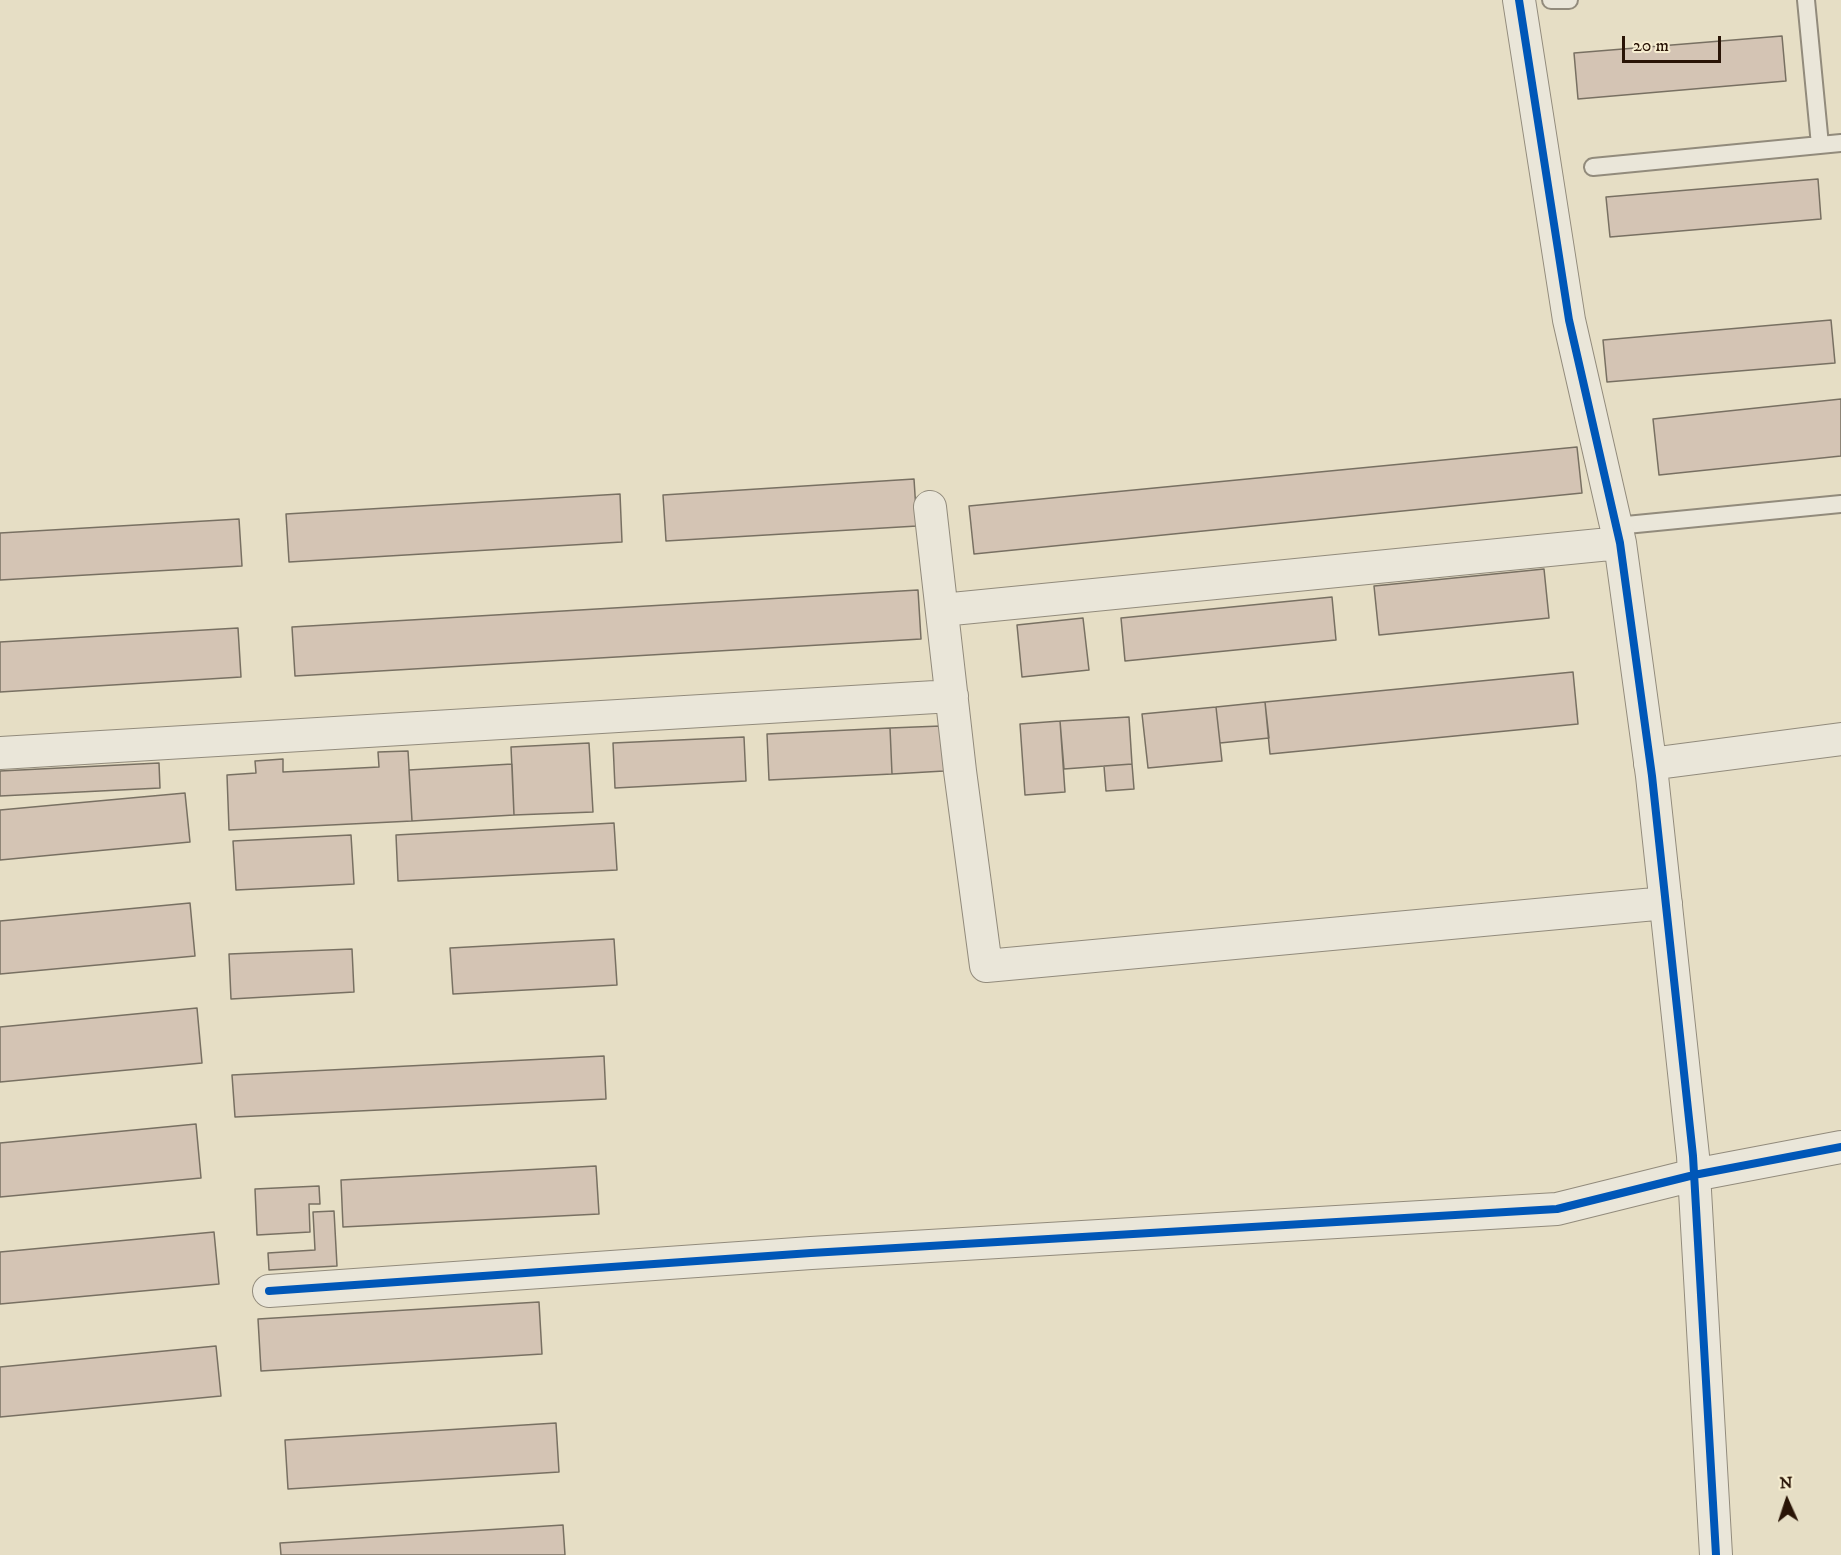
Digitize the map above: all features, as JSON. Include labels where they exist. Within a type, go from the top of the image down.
[{"type":"street","points":[[1519,0],[1569,320],[1618,534],[1650,764],[1694,1175],[1716,1555]]},
{"type":"street","points":[[930,507],[986,966],[1666,903]]},
{"type":"street","points":[[942,610],[1618,534]]},
{"type":"street","points":[[0,753],[952,696]]},
{"type":"street","points":[[1650,764],[1841,739]]},
{"type":"street","points":[[269,1291],[811,1253],[1557,1209],[1694,1175],[1841,1147]]},
{"type":"lane","points":[[1551,0],[1569,0]]},
{"type":"lane","points":[[1806,0],[1820,145]]},
{"type":"lane","points":[[1593,167],[1841,143]]},
{"type":"lane","points":[[1618,534],[1841,504]]},
{"type":"building","points":[[1782,36],[1786,81],[1578,99],[1574,53]]},
{"type":"building","points":[[1818,179],[1821,219],[1610,237],[1606,197]]},
{"type":"building","points":[[1831,320],[1835,363],[1607,382],[1603,340]]},
{"type":"building","points":[[1841,399],[1841,456],[1659,475],[1653,419]]},
{"type":"building","points":[[1577,447],[1582,493],[974,554],[969,506]]},
{"type":"building","points":[[914,479],[917,526],[666,541],[663,495]]},
{"type":"building","points":[[620,494],[622,542],[289,562],[286,514]]},
{"type":"building","points":[[239,519],[242,566],[0,580],[0,533]]},
{"type":"building","points":[[1544,569],[1549,618],[1379,635],[1374,586]]},
{"type":"building","points":[[918,590],[921,639],[295,676],[292,627]]},
{"type":"building","points":[[1332,597],[1336,640],[1125,661],[1121,618]]},
{"type":"building","points":[[1083,618],[1089,670],[1022,677],[1017,625]]},
{"type":"building","points":[[238,628],[241,677],[0,692],[0,642]]},
{"type":"building","points":[[1573,672],[1578,724],[1270,754],[1265,702]]},
{"type":"building","points":[[1265,702],[1269,738],[1220,743],[1216,707]]},
{"type":"building","points":[[1216,707],[1222,761],[1148,768],[1142,714]]},
{"type":"building","points":[[1129,717],[1132,764],[1064,769],[1060,721]]},
{"type":"building","points":[[1060,721],[1065,792],[1025,795],[1020,724]]},
{"type":"building","points":[[941,726],[944,771],[892,774],[890,728]]},
{"type":"building","points":[[890,728],[892,774],[769,780],[767,734]]},
{"type":"building","points":[[744,737],[746,781],[615,788],[613,743]]},
{"type":"building","points":[[589,743],[593,812],[514,815],[511,747]]},
{"type":"building","points":[[408,751],[412,821],[229,830],[227,775],[256,773],[255,761],[283,759],[283,772],[379,767],[378,752]]},
{"type":"building","points":[[159,763],[160,788],[0,796],[0,771]]},
{"type":"building","points":[[512,764],[514,815],[412,821],[409,770]]},
{"type":"building","points":[[1132,764],[1134,789],[1106,791],[1104,766]]},
{"type":"building","points":[[185,793],[190,842],[0,860],[0,810]]},
{"type":"building","points":[[614,823],[617,870],[398,881],[396,835]]},
{"type":"building","points":[[351,835],[354,884],[236,890],[233,841]]},
{"type":"building","points":[[190,903],[195,956],[0,974],[0,921]]},
{"type":"building","points":[[614,939],[617,985],[453,994],[450,948]]},
{"type":"building","points":[[352,949],[354,992],[231,999],[229,954]]},
{"type":"building","points":[[197,1008],[202,1063],[0,1082],[0,1027]]},
{"type":"building","points":[[604,1056],[606,1099],[235,1117],[232,1075]]},
{"type":"building","points":[[196,1124],[201,1178],[0,1197],[0,1143]]},
{"type":"building","points":[[596,1166],[599,1214],[343,1227],[341,1180]]},
{"type":"building","points":[[319,1186],[320,1204],[309,1204],[310,1232],[257,1235],[255,1189]]},
{"type":"building","points":[[334,1211],[337,1266],[269,1270],[268,1253],[315,1250],[313,1212]]},
{"type":"building","points":[[214,1232],[219,1284],[0,1304],[0,1252]]},
{"type":"building","points":[[539,1302],[542,1354],[261,1371],[258,1319]]},
{"type":"building","points":[[216,1346],[221,1396],[0,1417],[0,1367]]},
{"type":"building","points":[[556,1423],[559,1472],[288,1489],[285,1440]]},
{"type":"building","points":[[563,1525],[565,1555],[281,1555],[280,1543]]},
{"type":"cycle path","points":[[1519,0],[1569,320],[1620,543],[1652,776],[1693,1156],[1716,1555]]},
{"type":"cycle path","points":[[269,1291],[811,1253],[1557,1209],[1694,1175],[1841,1147]]}]
